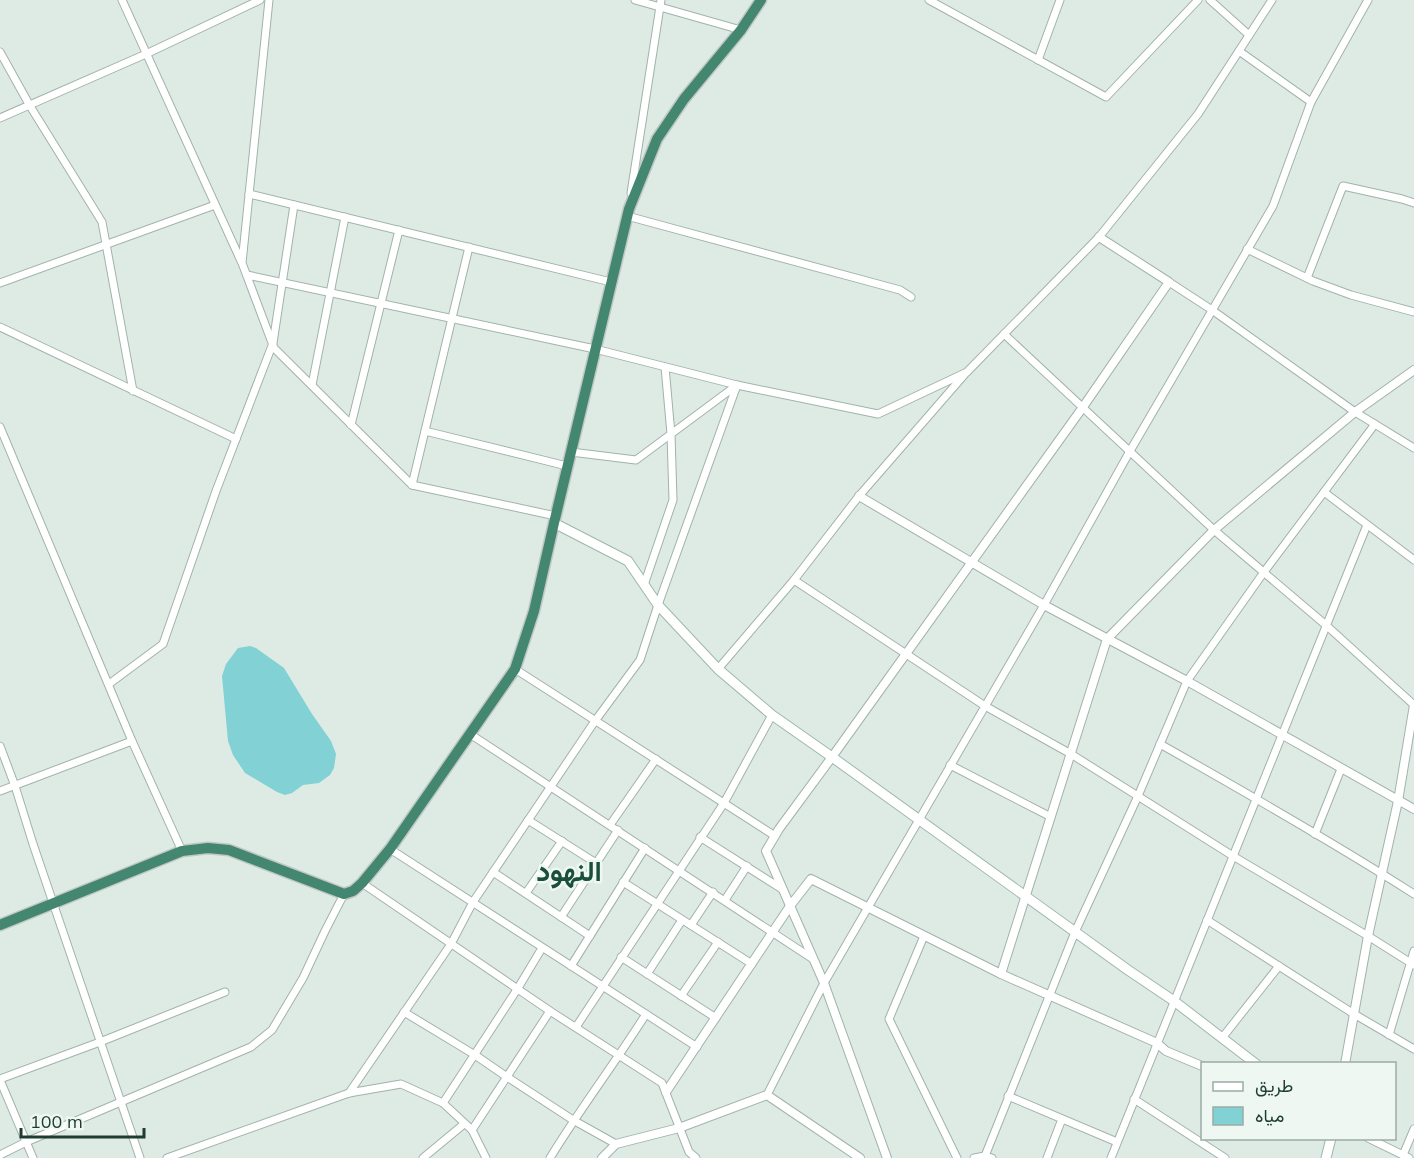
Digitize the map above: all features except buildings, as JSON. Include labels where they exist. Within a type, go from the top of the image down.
[{"type":"highway","points":[[0,925],[182,851],[208,848],[229,850],[344,894],[353,891],[362,883],[390,849],[515,669],[534,611],[628,213],[657,139],[684,99],[741,30],[761,0]]},
{"type":"main road","points":[[555,519],[628,561],[658,605],[718,669],[772,715],[1174,1001],[1253,1062]]},
{"type":"main road","points":[[1326,1158],[1330,1140]]},
{"type":"street","points":[[122,0],[242,263],[274,348],[412,485],[555,519]]},
{"type":"street","points":[[0,118],[146,54],[260,0]]},
{"type":"street","points":[[242,263],[269,0]]},
{"type":"street","points":[[635,0],[660,3],[741,30]]},
{"type":"street","points":[[929,0],[1106,97],[1198,0]]},
{"type":"street","points":[[1038,60],[1060,0]]},
{"type":"street","points":[[1210,0],[1249,35]]},
{"type":"street","points":[[718,669],[794,580],[859,496],[967,372],[1099,237],[1198,114],[1272,0]]},
{"type":"street","points":[[602,1158],[616,1144],[679,1128],[767,1095],[824,983],[867,907],[1044,605],[1273,206],[1311,102],[1368,0]]},
{"type":"street","points":[[660,3],[628,213],[900,290],[911,297]]},
{"type":"street","points":[[1239,51],[1311,102]]},
{"type":"street","points":[[0,52],[30,106],[102,222],[134,391]]},
{"type":"street","points":[[1307,278],[1342,186],[1414,203]]},
{"type":"street","points":[[249,194],[611,282]]},
{"type":"street","points":[[0,283],[215,205]]},
{"type":"street","points":[[108,684],[163,644],[212,502],[273,343],[294,205]]},
{"type":"street","points":[[312,385],[345,217]]},
{"type":"street","points":[[351,425],[399,230]]},
{"type":"street","points":[[1099,237],[1212,310],[1355,412],[1414,448]]},
{"type":"street","points":[[412,485],[469,247]]},
{"type":"street","points":[[1247,249],[1307,278],[1351,295],[1414,312]]},
{"type":"street","points":[[247,275],[596,349],[737,385],[878,414],[967,372]]},
{"type":"street","points":[[887,1158],[824,983],[766,851],[1083,407],[1169,282]]},
{"type":"street","points":[[0,327],[236,439]]},
{"type":"street","points":[[1004,334],[1214,530],[1327,626],[1414,705],[1398,801],[1368,936],[1345,1062]]},
{"type":"street","points":[[644,585],[674,500],[665,367]]},
{"type":"street","points":[[1001,974],[1107,639],[1214,530],[1355,412],[1414,370]]},
{"type":"street","points":[[1404,377],[1414,378]]},
{"type":"street","points":[[571,452],[636,460],[737,385]]},
{"type":"street","points":[[349,1093],[451,944],[472,902],[595,721],[640,660],[737,385]]},
{"type":"street","points":[[974,1158],[988,1157],[1008,1096],[1075,932],[1138,796],[1187,681],[1264,572],[1375,424]]},
{"type":"street","points":[[0,427],[132,741],[182,851]]},
{"type":"street","points":[[425,431],[567,466]]},
{"type":"street","points":[[1324,492],[1414,561]]},
{"type":"street","points":[[859,496],[1044,605],[1187,681],[1414,809]]},
{"type":"street","points":[[1111,1158],[1367,525]]},
{"type":"street","points":[[794,580],[985,706],[1071,754],[1233,856],[1412,964]]},
{"type":"street","points":[[515,669],[775,836]]},
{"type":"street","points":[[576,1027],[724,803],[772,715]]},
{"type":"street","points":[[470,734],[813,959]]},
{"type":"street","points":[[0,791],[132,741]]},
{"type":"street","points":[[1160,744],[1382,873],[1414,894]]},
{"type":"street","points":[[0,746],[140,1158]]},
{"type":"street","points":[[610,825],[656,759]]},
{"type":"street","points":[[950,765],[1051,817]]},
{"type":"street","points":[[1315,834],[1341,769]]},
{"type":"street","points":[[528,820],[596,863]]},
{"type":"street","points":[[561,917],[618,830]]},
{"type":"street","points":[[700,837],[783,889]]},
{"type":"street","points":[[526,894],[562,841]]},
{"type":"street","points":[[571,966],[645,848]]},
{"type":"street","points":[[390,849],[697,1047]]},
{"type":"street","points":[[725,900],[747,866]]},
{"type":"street","points":[[493,872],[590,936]]},
{"type":"street","points":[[666,1092],[790,906],[811,879],[1001,974],[1157,1043],[1166,1051],[1201,1065]]},
{"type":"street","points":[[623,882],[752,963]]},
{"type":"street","points":[[362,883],[550,1011],[662,1083],[689,1152],[696,1158]]},
{"type":"street","points":[[691,926],[713,892]]},
{"type":"street","points":[[0,1155],[251,1047],[272,1030],[303,978],[344,894]]},
{"type":"street","points":[[647,974],[682,920]]},
{"type":"street","points":[[1207,920],[1354,1014],[1414,1049]]},
{"type":"street","points":[[924,936],[890,1019],[957,1158]]},
{"type":"street","points":[[681,996],[718,942]]},
{"type":"street","points":[[443,1103],[542,948]]},
{"type":"street","points":[[1389,1035],[1414,951]]},
{"type":"street","points":[[621,957],[716,1018]]},
{"type":"street","points":[[1222,1038],[1279,966]]},
{"type":"street","points":[[33,1158],[0,1079],[225,992]]},
{"type":"street","points":[[472,1130],[550,1011]]},
{"type":"street","points":[[404,1012],[475,1055],[573,1120],[616,1144]]},
{"type":"street","points":[[550,1158],[573,1120],[620,1055],[646,1014]]},
{"type":"street","points":[[167,1158],[349,1093],[401,1084],[443,1103],[472,1130],[486,1158]]},
{"type":"street","points":[[767,1095],[860,1158]]},
{"type":"street","points":[[1008,1096],[1117,1142]]},
{"type":"street","points":[[1134,1099],[1225,1158]]},
{"type":"street","points":[[1047,1158],[1062,1119]]},
{"type":"street","points":[[423,1158],[464,1124]]},
{"type":"street","points":[[1372,1140],[1407,1157],[1414,1129]]},
{"type":"water","points":[[250,646],[284,668],[331,741],[336,754],[334,768],[330,775],[319,783],[303,785],[285,795],[245,773],[233,755],[228,741],[222,676],[226,664],[238,648]]},
{"type":"district","name":"النهود","points":[[569,870]]}]
